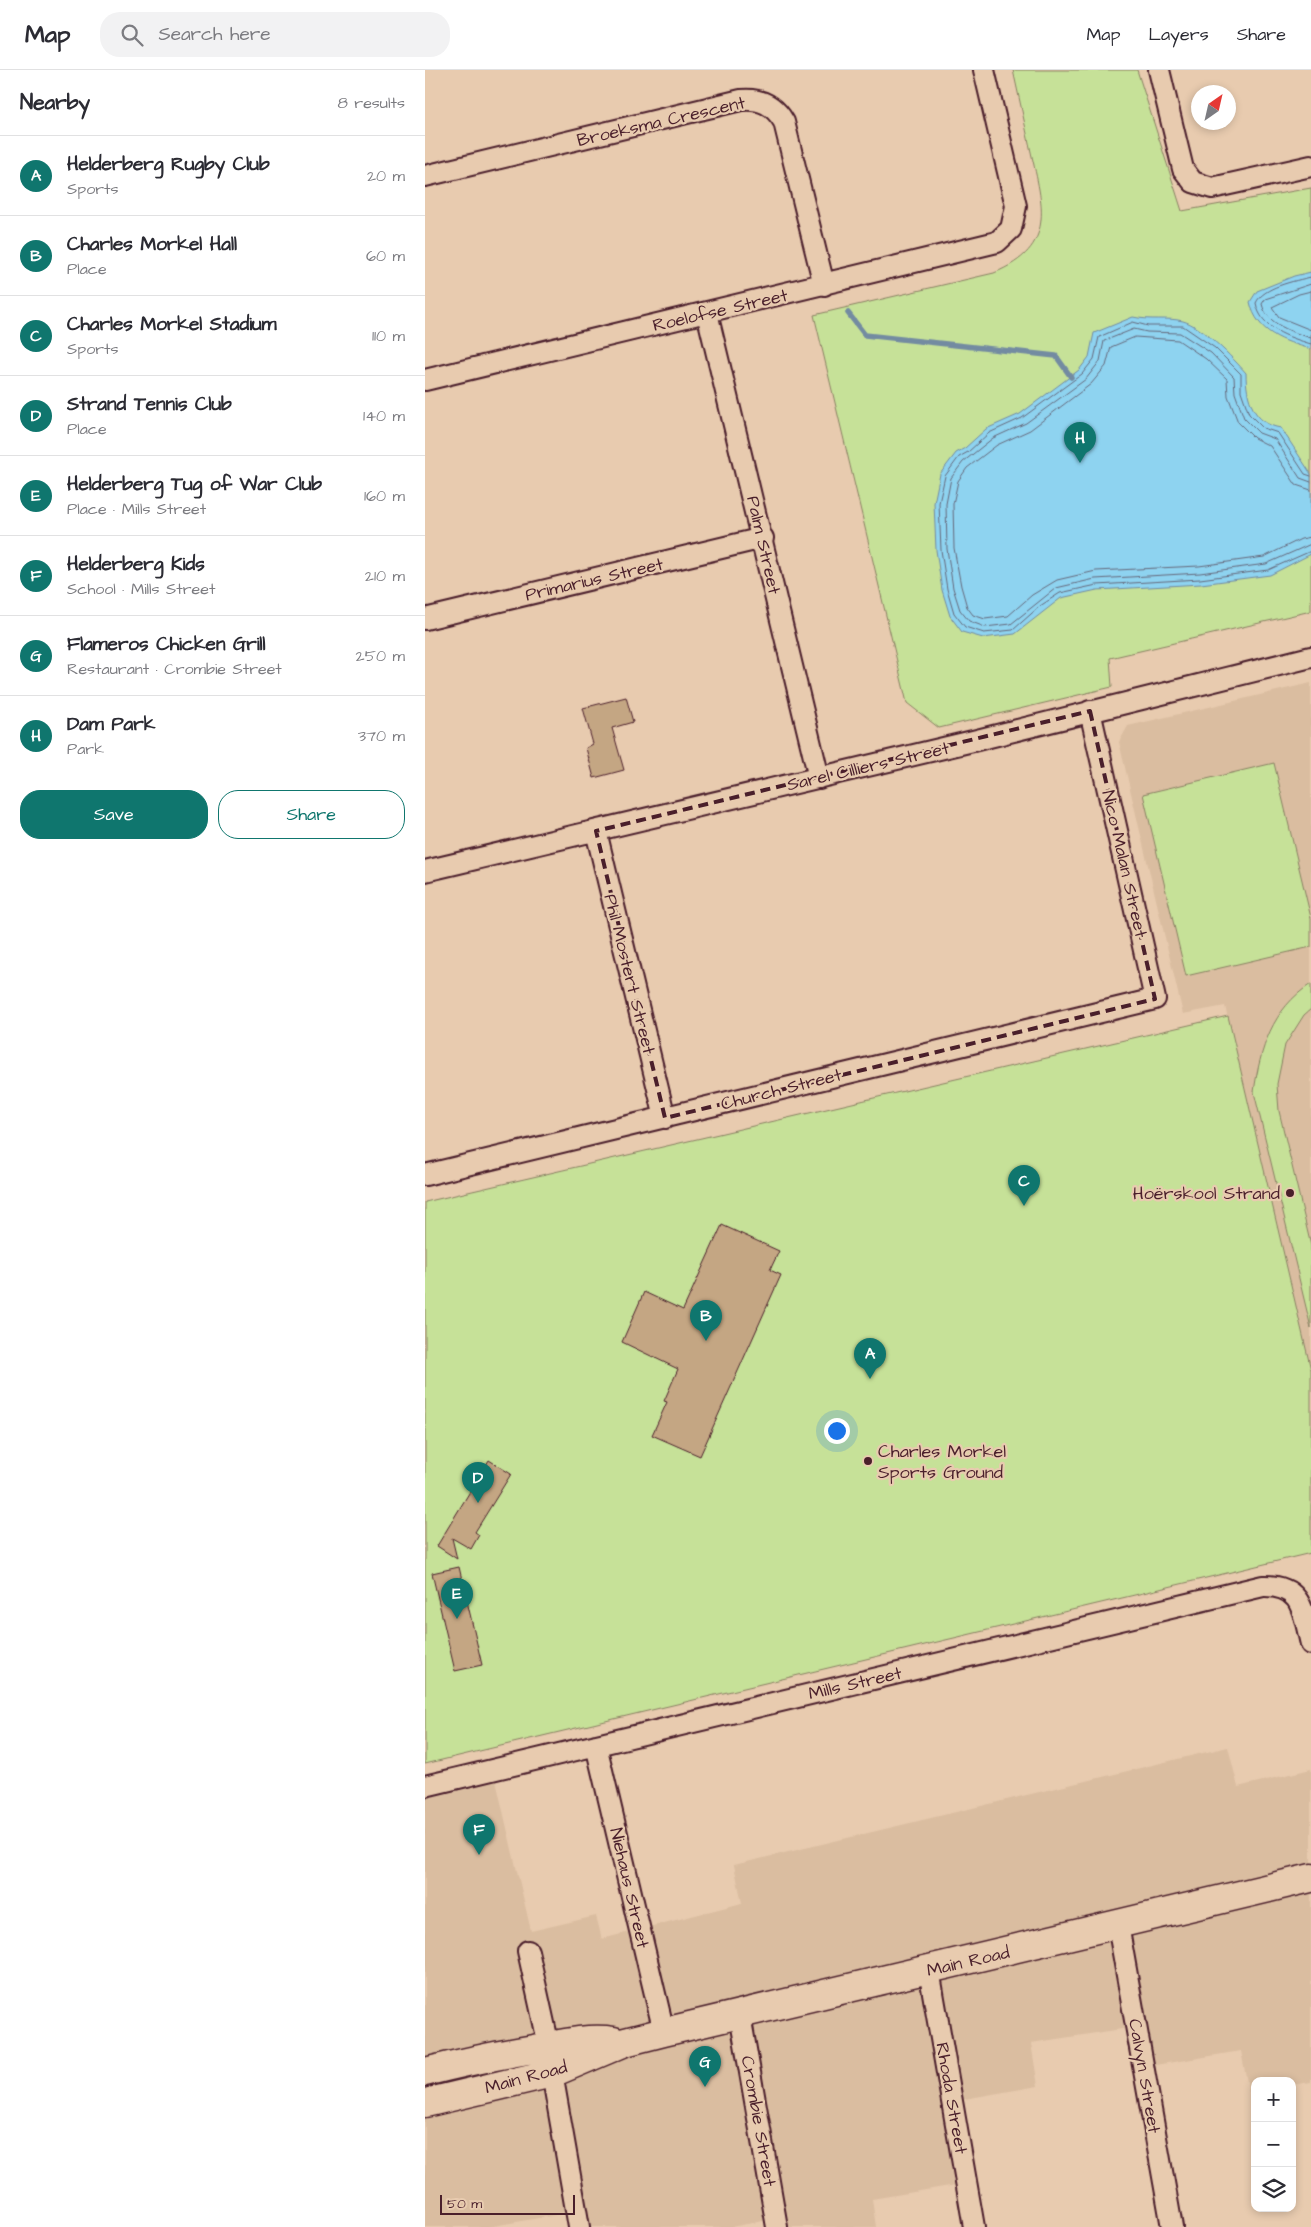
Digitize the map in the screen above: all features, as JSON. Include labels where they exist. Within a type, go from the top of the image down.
[{"type":"main road","name":"Main Road","points":[[425,2103],[552,2073],[625,2042],[664,2032],[1118,1925],[1310,1882]]},
{"type":"main road","name":"Main Road","points":[[425,2072],[468,2061],[549,2046],[596,2039],[625,2042]]},
{"type":"street","name":"Roelofse Street","points":[[425,380],[997,242],[1011,229],[1016,206],[984,70]]},
{"type":"street","points":[[1159,70],[1183,169],[1193,182],[1212,188],[1311,166]]},
{"type":"street","name":"Broeksma Crescent","points":[[425,176],[741,100],[757,100],[772,106],[784,122],[824,285]]},
{"type":"street","name":"Palm Street","points":[[707,313],[763,538],[819,778]]},
{"type":"street","name":"Primarius Street","points":[[425,619],[763,538]]},
{"type":"street","name":"Sarel Cilliers Street","points":[[425,871],[819,778],[1311,657]]},
{"type":"street","name":"Nico Malan Street","points":[[1090,711],[1155,999],[1137,1004]]},
{"type":"street","name":"Phil Mostert Street","points":[[595,831],[665,1118]]},
{"type":"street","name":"Church Street","points":[[425,1175],[1137,1004]]},
{"type":"street","name":"Mills Street","points":[[425,1786],[1263,1586],[1275,1586],[1295,1596],[1301,1604],[1311,1644]]},
{"type":"street","name":"Niehaus Street","points":[[596,1745],[664,2032]]},
{"type":"street","name":"Calvyn Street","points":[[1118,1925],[1172,2227]]},
{"type":"street","points":[[528,1951],[549,2046]]},
{"type":"street","name":"Rhoda Street","points":[[929,1970],[975,2227]]},
{"type":"street","name":"Crombie Street","points":[[740,2015],[777,2227]]},
{"type":"street","points":[[552,2073],[579,2227]]},
{"type":"highlighted area","points":[[1090,711],[1155,999],[665,1118],[596,831]]},
{"type":"shaded area","name":"Hoërskool Strand","points":[[1311,683],[1311,1370],[1225,1006],[1183,1014],[1119,742],[1128,726]]},
{"type":"shaded area","points":[[1228,1747],[1238,1787],[1311,1769],[1311,2082],[1296,2084],[1296,2077],[1251,2077],[1251,2092],[1249,2092],[1241,2051],[1143,2067],[1135,2027],[1031,2043],[1038,2086],[953,2101],[968,2183],[872,2199],[876,2227],[776,2227],[774,2219],[731,2227],[576,2227],[573,2212],[488,2227],[425,2227],[425,2105],[624,2044],[425,2074],[425,1787],[428,1787],[431,1797],[496,1781],[531,1931],[596,1916],[602,1939],[742,1903],[734,1865]]},
{"type":"green space","points":[[1013,70],[1137,70],[1182,211],[1311,188],[1311,611],[1110,658],[1112,687],[939,728],[907,703],[814,315],[994,273],[1014,263],[1028,251],[1037,238],[1041,223],[1041,207]]},
{"type":"green space","points":[[1274,763],[1311,918],[1311,947],[1186,976],[1143,794]]},
{"type":"green space","points":[[1311,984],[1311,1009],[1304,1015],[1285,1045],[1277,1084],[1279,1111],[1311,1246],[1311,1328],[1254,1092],[1260,1061],[1270,1031],[1286,1005]]},
{"type":"green space","name":"Charles Morkel Sports Ground","points":[[1228,1016],[1311,1370],[1311,1553],[425,1764],[425,1202]]},
{"type":"water","points":[[1311,272],[1311,349],[1281,339],[1265,328],[1253,313],[1250,302],[1257,291],[1294,276]]},
{"type":"water","points":[[1133,317],[1177,320],[1191,324],[1217,343],[1246,373],[1248,392],[1253,408],[1271,426],[1281,428],[1311,474],[1311,554],[1270,575],[1201,584],[1097,590],[1061,598],[1015,634],[983,638],[962,632],[950,616],[942,590],[936,550],[934,503],[940,474],[956,453],[965,448],[986,429],[1020,414],[1079,370],[1089,357],[1094,333]]},
{"type":"building","points":[[626,697],[633,722],[612,728],[624,770],[594,778],[586,748],[593,744],[583,708]]},
{"type":"building","points":[[722,1225],[779,1251],[770,1270],[781,1275],[700,1456],[652,1435],[667,1402],[664,1401],[678,1369],[622,1342],[644,1292],[683,1310]]},
{"type":"building","points":[[489,1460],[511,1474],[475,1532],[479,1535],[471,1549],[452,1538],[457,1559],[437,1546]]},
{"type":"building","points":[[459,1567],[482,1665],[455,1671],[432,1573]]},
{"type":"waterway","points":[[848,313],[865,335],[1056,356],[1071,377]]},
{"type":"place","name":"Dam Park","points":[[1080,463]]},
{"type":"place","name":"Hoërskool Strand","points":[[1290,1193]]},
{"type":"place","name":"Charles Morkel Stadium","points":[[1024,1206]]},
{"type":"place","name":"Charles Morkel Hall","points":[[706,1341]]},
{"type":"place","name":"Helderberg Rugby Club","points":[[870,1379]]},
{"type":"place","name":"Charles Morkel Sports Ground","points":[[868,1461]]},
{"type":"place","name":"Strand Tennis Club","points":[[478,1503]]},
{"type":"place","name":"Helderberg Tug of War Club","points":[[457,1619]]},
{"type":"place","name":"Helderberg Kids","points":[[479,1855]]},
{"type":"place","name":"Flameros Chicken Grill","points":[[705,2087]]}]
